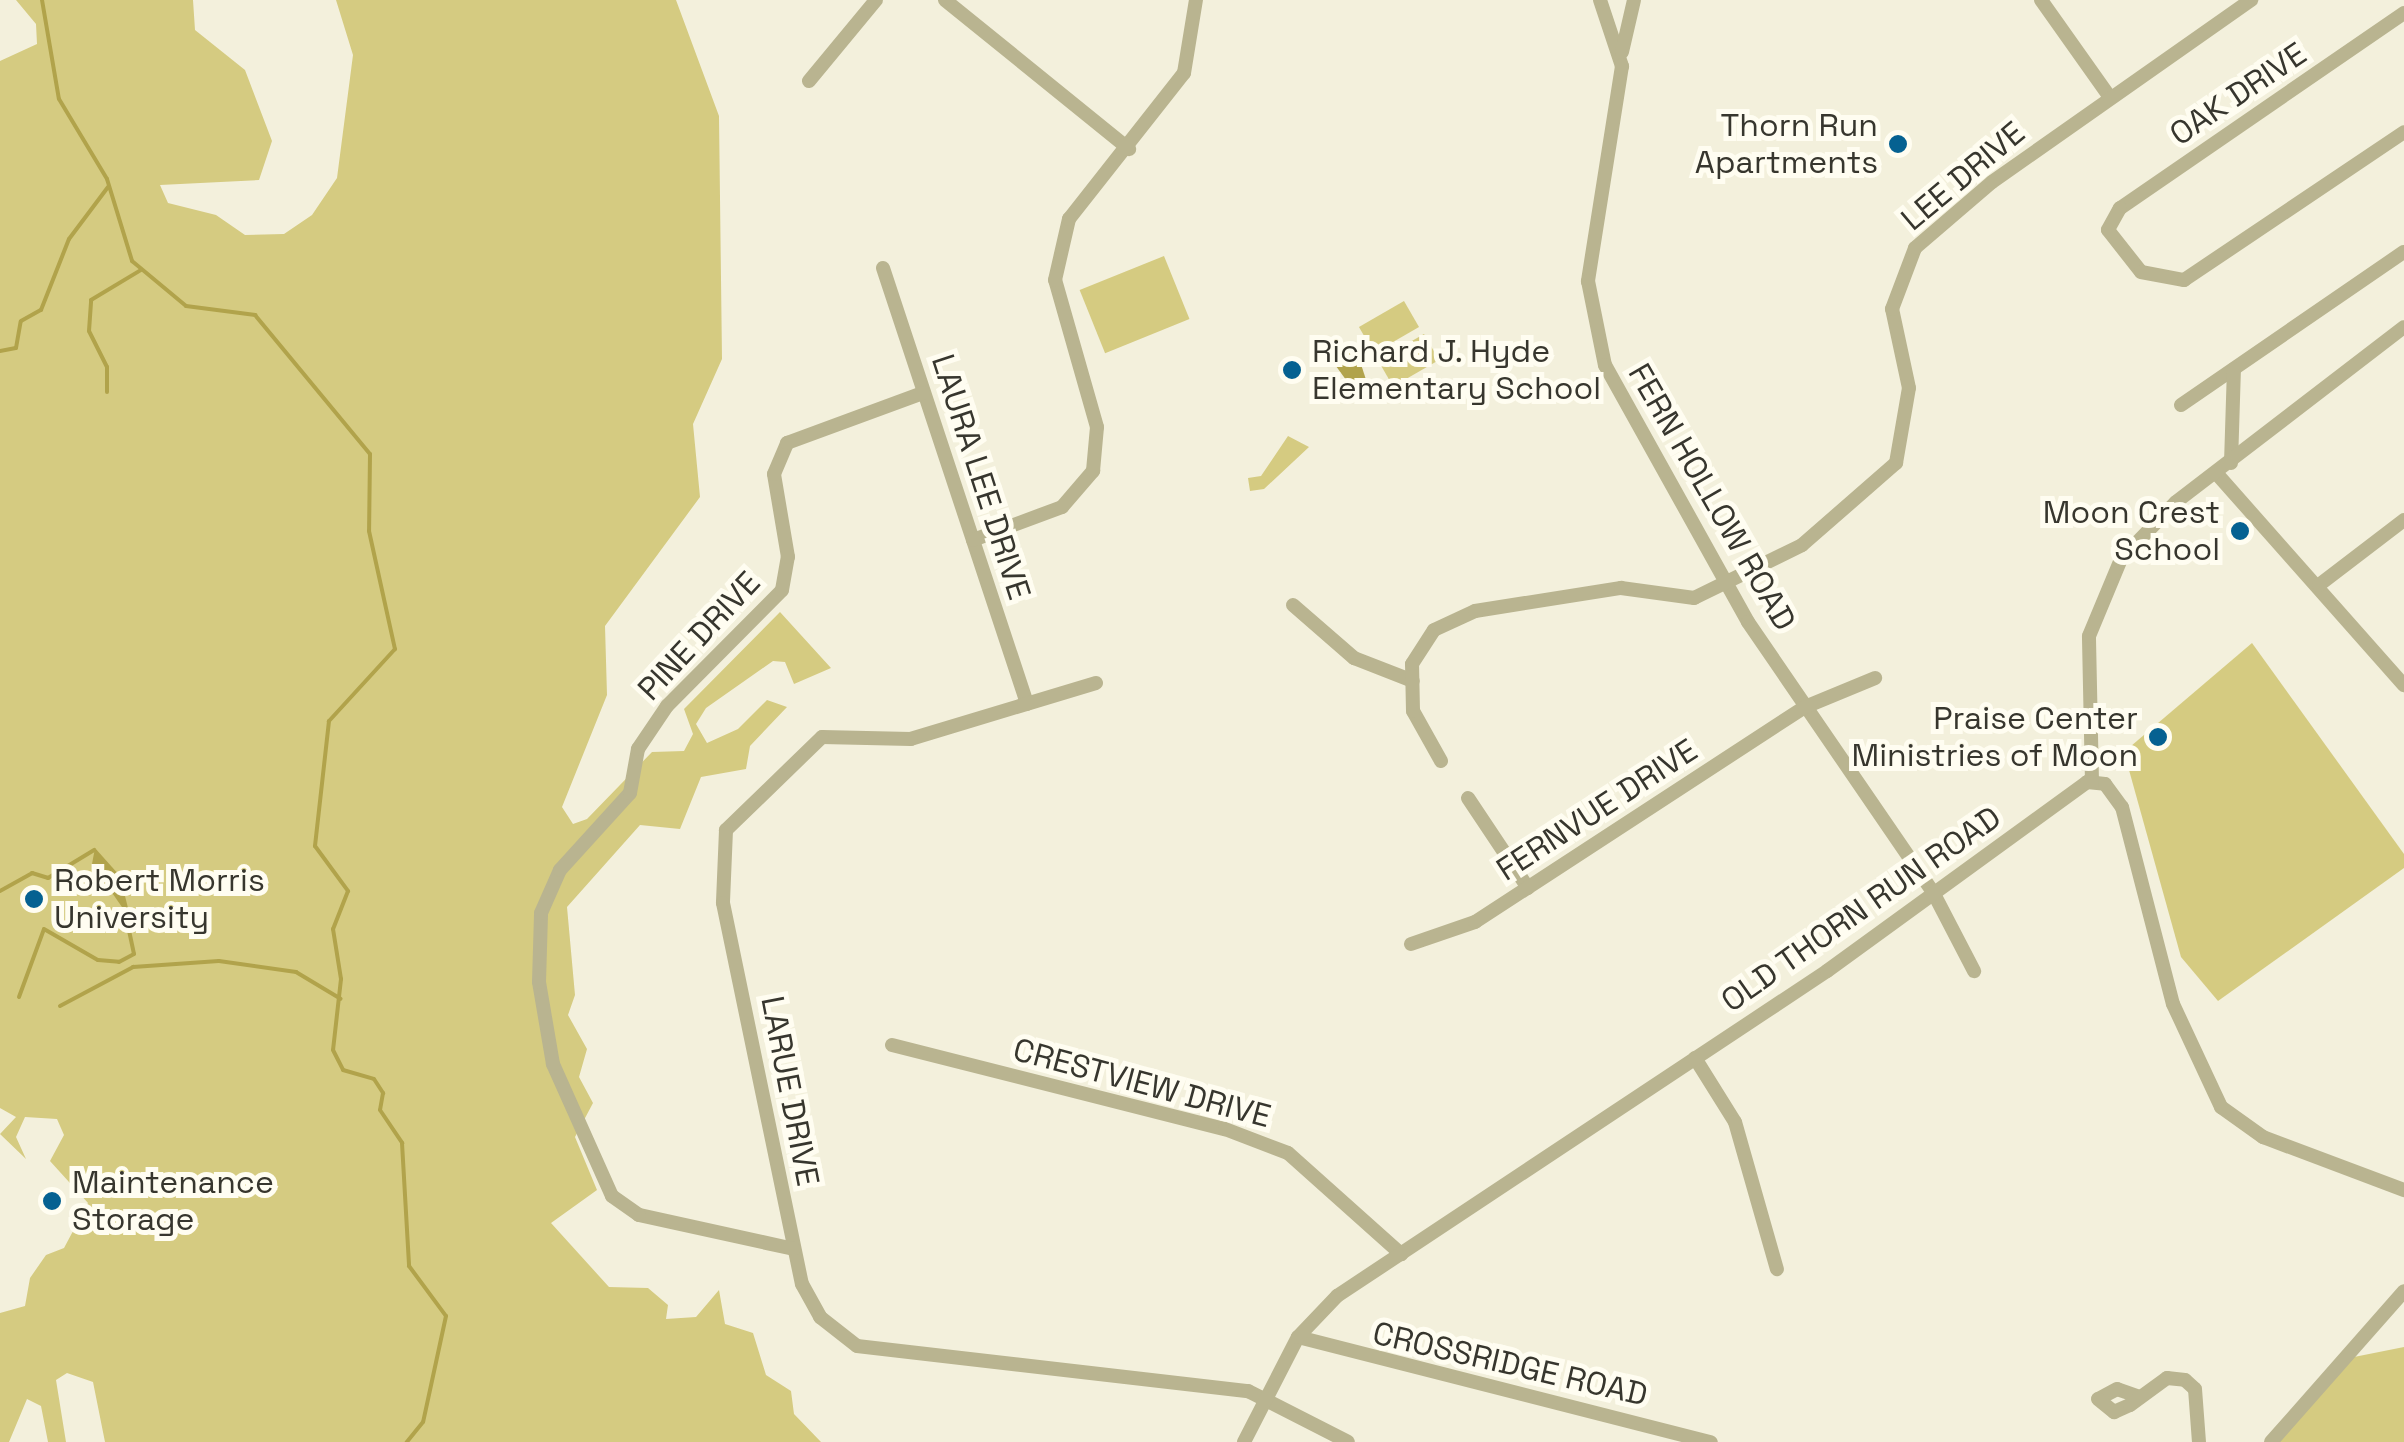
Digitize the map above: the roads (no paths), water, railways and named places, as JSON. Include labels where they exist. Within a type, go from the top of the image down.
[{"type":"street","points":[[809,80],[876,0]]},
{"type":"street","points":[[945,0],[1128,149]]},
{"type":"street","points":[[973,540],[1062,507],[1093,471],[1097,427],[1055,280],[1069,218],[1128,149],[1184,73],[1196,0]]},
{"type":"street","points":[[1604,5],[1633,0],[1622,52]]},
{"type":"street","points":[[2041,0],[2109,96]]},
{"type":"street","name":"LEE DRIVE","points":[[1412,681],[1434,630],[1475,611],[1621,588],[1694,598],[1730,588],[1776,565],[1896,463],[1909,426],[1909,388],[1892,310],[1915,248],[2109,96],[2251,0]]},
{"type":"street","name":"FERN HOLLOW ROAD","points":[[1604,5],[1622,52],[1593,228],[1593,324],[1605,365],[1730,588],[1805,707],[1934,894],[1974,971]]},
{"type":"street","name":"OAK DRIVE","points":[[2404,13],[2108,224],[2141,272],[2184,280],[2404,132]]},
{"type":"street","points":[[2181,405],[2404,252]]},
{"type":"street","name":"LAURA LEE DRIVE","points":[[883,268],[1027,704]]},
{"type":"street","points":[[2404,328],[2139,536],[2094,610],[2092,782],[2110,788],[2125,814],[2172,1004],[2221,1107],[2263,1136],[2404,1190]]},
{"type":"street","points":[[2231,463],[2234,368]]},
{"type":"street","name":"PINE DRIVE","points":[[794,1250],[639,1216],[612,1196],[553,1064],[539,982],[541,914],[560,870],[630,792],[638,749],[667,706],[782,590],[789,568],[774,474],[787,443],[923,393]]},
{"type":"street","points":[[2216,474],[2404,685]]},
{"type":"street","points":[[2318,585],[2404,520]]},
{"type":"street","points":[[1293,605],[1354,658],[1412,681],[1413,710],[1441,762]]},
{"type":"street","name":"FERNVUE DRIVE","points":[[1411,944],[1475,922],[1805,707],[1875,678]]},
{"type":"street","name":"LARUE DRIVE","points":[[1096,683],[911,739],[822,737],[726,830],[720,882],[794,1250],[820,1317],[857,1346],[1266,1400],[1348,1442]]},
{"type":"street","name":"OLD THORN RUN ROAD","points":[[1244,1442],[1298,1337],[1337,1296],[1695,1058],[2092,782]]},
{"type":"street","points":[[1468,798],[1528,888]]},
{"type":"street","name":"CRESTVIEW DRIVE","points":[[892,1045],[1225,1128],[1288,1153],[1401,1254]]},
{"type":"street","points":[[1695,1058],[1734,1122],[1777,1269]]},
{"type":"street","points":[[2271,1442],[2403,1293]]},
{"type":"street","name":"CROSSRIDGE ROAD","points":[[1298,1337],[1711,1442]]},
{"type":"street","points":[[2140,1397],[2166,1378],[2185,1380],[2195,1390],[2200,1442]]},
{"type":"waterway","points":[[42,0],[59,99],[107,179],[132,261],[186,306],[255,315],[370,454],[369,531],[395,649],[329,721],[315,846],[348,891],[333,929],[341,979],[333,1050],[343,1070],[374,1079],[383,1093],[380,1110],[402,1143],[409,1266],[446,1316],[423,1422],[407,1442]]},
{"type":"waterway","points":[[0,351],[16,348],[21,321],[41,310],[69,239],[108,187]]},
{"type":"waterway","points":[[107,392],[107,367],[89,331],[91,300],[141,270]]},
{"type":"waterway","points":[[0,891],[32,873],[48,878],[94,850]]},
{"type":"waterway","points":[[19,997],[44,929],[98,960],[119,962],[134,954],[127,920]]},
{"type":"waterway","points":[[60,1006],[133,967],[219,961],[296,972],[341,999]]},
{"type":"place","name":"Thorn Run Apartments","points":[[1898,144]]},
{"type":"place","name":"Richard J. Hyde Elementary School","points":[[1292,370]]},
{"type":"place","name":"Moon Crest School","points":[[2240,531]]},
{"type":"place","name":"Praise Center Ministries of Moon","points":[[2158,737]]},
{"type":"place","name":"Robert Morris University","points":[[34,899]]},
{"type":"place","name":"Maintenance Storage","points":[[52,1201]]}]
